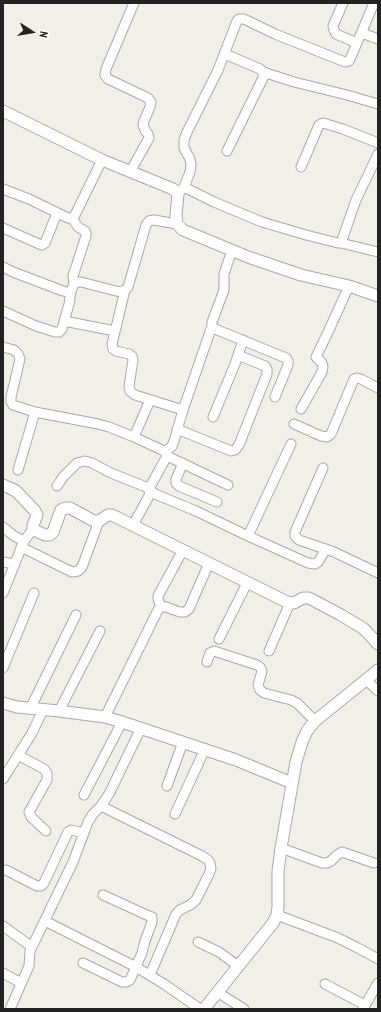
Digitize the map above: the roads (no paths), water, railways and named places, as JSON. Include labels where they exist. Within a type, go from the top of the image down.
[{"type":"street","points":[[130,172],[149,138],[143,125],[151,102],[148,98],[108,79],[106,69],[134,3]]},
{"type":"street","points":[[343,3],[333,26],[334,30],[336,34],[357,43]]},
{"type":"street","points":[[177,224],[176,216],[178,201],[190,172],[191,165],[190,159],[184,148],[184,140],[225,54],[237,21],[241,18],[275,34],[344,62],[349,61],[374,3]]},
{"type":"street","points":[[362,33],[378,40]]},
{"type":"street","points":[[225,54],[260,69],[263,72],[294,82],[378,104]]},
{"type":"street","points":[[227,151],[263,78],[263,72]]},
{"type":"street","points":[[3,111],[102,160],[173,189],[214,202],[262,222],[306,235],[338,243],[341,242],[378,252]]},
{"type":"street","points":[[301,166],[319,125],[323,123],[378,143]]},
{"type":"street","points":[[341,242],[356,200],[378,154]]},
{"type":"street","points":[[72,218],[75,215],[102,160]]},
{"type":"street","points":[[3,189],[29,199],[68,218],[72,218],[78,227],[86,233],[73,276],[69,304],[60,332],[55,332],[36,326],[3,311]]},
{"type":"street","points":[[3,228],[42,245],[45,243],[57,213]]},
{"type":"street","points":[[183,410],[134,395],[128,386],[133,360],[132,356],[116,351],[113,349],[112,344],[125,290],[128,287],[146,225],[149,221],[154,220],[177,224],[183,230],[248,257],[301,275],[349,286],[378,296]]},
{"type":"street","points":[[133,525],[149,496],[151,485],[166,454],[172,446],[212,326],[212,322],[224,290],[224,274],[232,250]]},
{"type":"street","points":[[3,267],[63,292],[67,292],[78,282],[120,292],[125,290]]},
{"type":"street","points":[[302,409],[322,372],[322,363],[316,358],[316,354],[329,330],[349,286]]},
{"type":"street","points":[[64,322],[115,331]]},
{"type":"street","points":[[212,326],[215,329],[286,358],[288,365],[275,397]]},
{"type":"street","points":[[213,416],[243,340]]},
{"type":"street","points":[[3,347],[14,350],[20,359],[11,397],[11,402],[13,405],[35,412],[109,427],[162,450],[166,454],[228,485]]},
{"type":"street","points":[[177,429],[231,451],[235,450],[242,438],[268,369],[238,355]]},
{"type":"street","points":[[294,424],[321,436],[327,437],[331,434],[354,379],[361,379],[378,388]]},
{"type":"street","points":[[134,437],[150,400]]},
{"type":"street","points":[[18,470],[35,412]]},
{"type":"street","points":[[248,536],[291,444]]},
{"type":"street","points":[[58,486],[66,473],[77,462],[85,461],[146,487],[155,494],[196,511],[308,563],[315,564],[318,562],[326,549]]},
{"type":"street","points":[[183,463],[176,479],[176,483],[179,486],[217,502]]},
{"type":"street","points":[[323,468],[295,532],[295,536],[299,540],[334,552],[378,573]]},
{"type":"street","points":[[3,485],[16,491],[37,515],[33,529],[23,544],[3,593]]},
{"type":"street","points":[[33,529],[45,535],[50,535],[53,532],[62,510],[65,508],[70,508],[94,521],[99,521]]},
{"type":"street","points":[[3,527],[23,544],[72,572],[78,571],[82,567],[99,521],[108,515],[112,515],[290,603],[294,603],[303,598],[309,598],[365,630],[378,644]]},
{"type":"street","points":[[161,607],[158,596],[182,550]]},
{"type":"street","points":[[3,562],[15,564]]},
{"type":"street","points":[[161,607],[166,607],[180,612],[185,612],[189,609],[209,563]]},
{"type":"street","points":[[219,639],[247,583]]},
{"type":"street","points":[[3,668],[34,593]]},
{"type":"street","points":[[269,651],[290,603]]},
{"type":"street","points":[[105,717],[158,610],[161,607]]},
{"type":"street","points":[[30,709],[76,615]]},
{"type":"street","points":[[60,711],[100,631]]},
{"type":"street","points":[[207,662],[210,653],[214,651],[257,665],[262,671],[258,685],[260,690],[264,693],[297,703],[315,721]]},
{"type":"street","points":[[204,1009],[273,923],[277,915],[277,883],[281,848],[296,762],[307,730],[315,721],[378,670]]},
{"type":"street","points":[[366,680],[378,691]]},
{"type":"street","points":[[3,703],[30,709],[105,717],[205,749],[257,768],[292,783]]},
{"type":"street","points":[[3,779],[32,733],[44,710]]},
{"type":"street","points":[[84,794],[122,722]]},
{"type":"street","points":[[10,1009],[29,966],[29,956],[32,947],[76,856],[88,822],[101,806],[119,775],[141,728]]},
{"type":"street","points":[[167,786],[183,742]]},
{"type":"street","points":[[175,814],[205,749]]},
{"type":"street","points":[[18,755],[44,769],[47,773],[47,780],[29,812],[31,817],[46,831]]},
{"type":"street","points":[[101,806],[202,856],[210,863],[211,869],[200,894],[196,900],[176,914],[150,975]]},
{"type":"street","points":[[6,870],[37,886],[41,886],[44,883],[68,832],[71,830],[84,833]]},
{"type":"street","points":[[281,848],[322,863],[331,861],[342,852],[374,863]]},
{"type":"street","points":[[83,963],[122,982],[130,980],[142,953],[152,922],[152,917],[103,895]]},
{"type":"street","points":[[277,915],[338,938],[378,959]]},
{"type":"street","points":[[45,921],[136,967],[200,1009]]},
{"type":"street","points":[[3,926],[32,947]]},
{"type":"street","points":[[198,942],[219,952],[238,966]]},
{"type":"street","points":[[3,973],[22,983]]},
{"type":"street","points":[[325,984],[364,1007],[378,983]]},
{"type":"street","points":[[218,992],[244,1009]]}]
